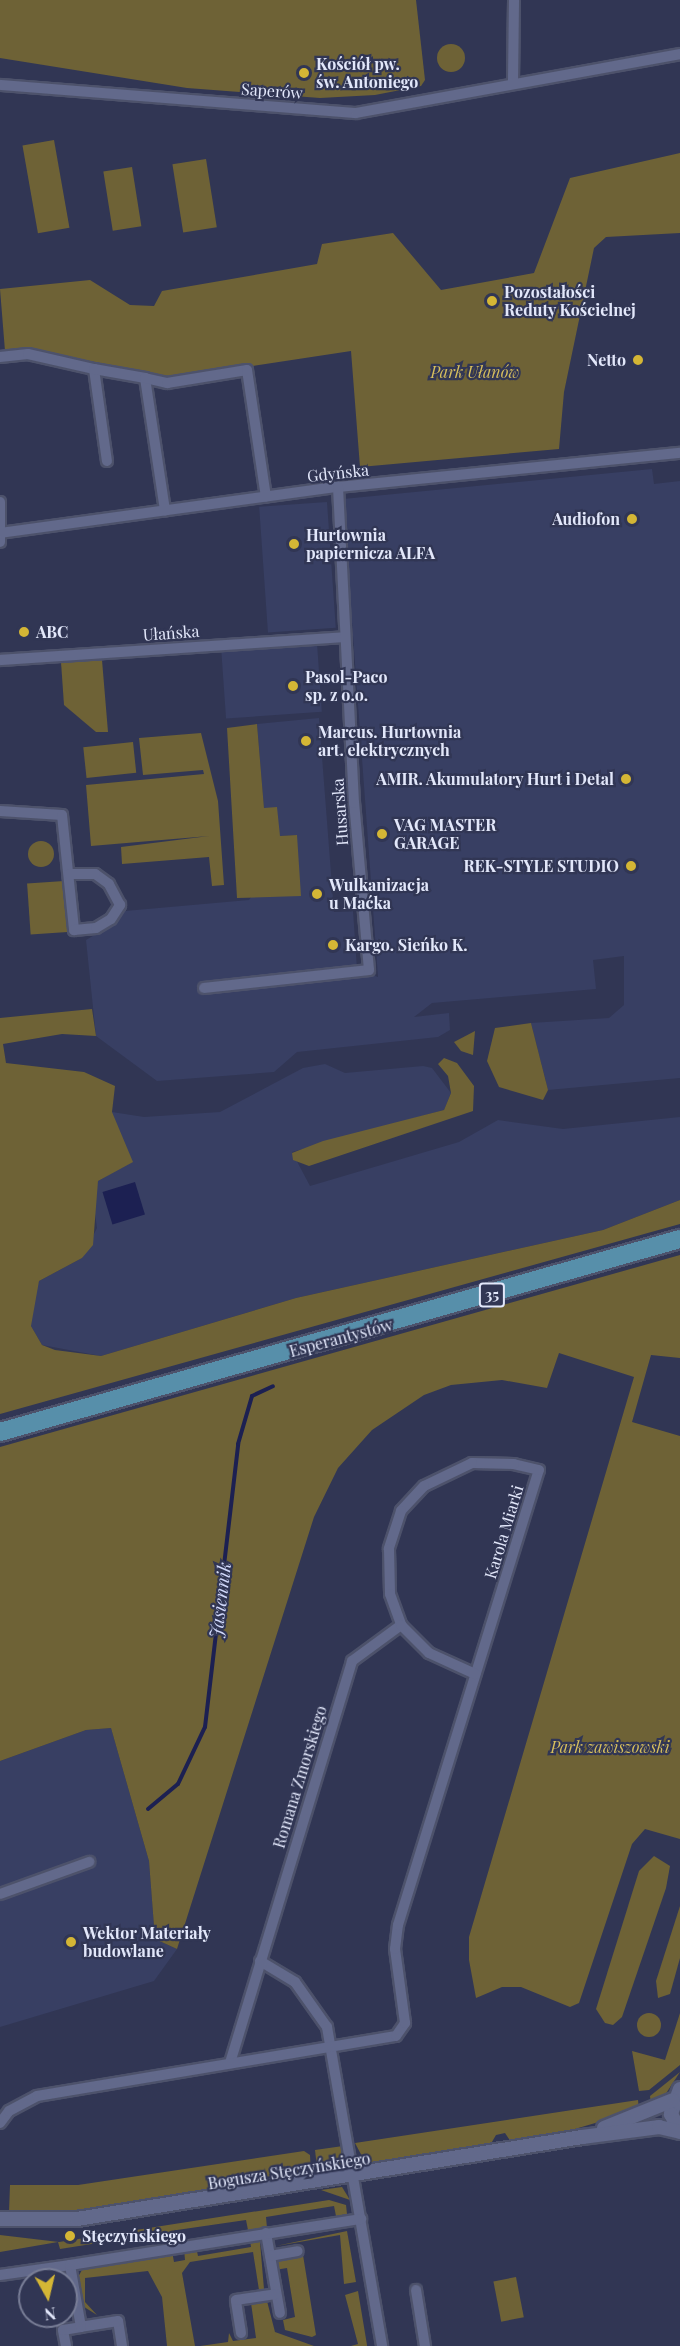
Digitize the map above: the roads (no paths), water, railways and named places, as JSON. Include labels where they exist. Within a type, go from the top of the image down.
[{"type":"main road","name":"Esperantystów","points":[[0,1432],[680,1239]]},
{"type":"street","points":[[513,82],[514,0]]},
{"type":"street","name":"Saperów","points":[[0,85],[356,113],[513,82],[680,54]]},
{"type":"street","points":[[0,357],[28,354],[167,383],[247,370],[266,497]]},
{"type":"street","points":[[94,369],[107,461]]},
{"type":"street","points":[[145,378],[165,511]]},
{"type":"street","name":"Gdyńska","points":[[0,536],[338,487],[680,453]]},
{"type":"street","name":"Husarska","points":[[204,988],[369,970],[343,637],[338,487]]},
{"type":"street","points":[[0,502],[0,536]]},
{"type":"street","name":"Ułańska","points":[[0,660],[343,637]]},
{"type":"street","points":[[0,811],[62,815],[74,930],[96,928],[111,919],[120,905],[109,884],[95,873],[69,874]]},
{"type":"street","name":"Karola Miarki","points":[[332,2046],[396,2036],[405,2023],[395,1949],[398,1925],[538,1470],[472,1463],[424,1486],[401,1512],[387,1569],[400,1625]]},
{"type":"street","points":[[400,1625],[429,1653],[475,1674]]},
{"type":"street","name":"Romana Zmorskiego","points":[[230,2063],[352,1661],[400,1625]]},
{"type":"street","points":[[0,1894],[89,1862]]},
{"type":"street","points":[[260,1961],[295,1982],[321,2011],[332,2046],[382,2346]]},
{"type":"street","points":[[0,2122],[9,2111],[37,2096],[332,2046]]},
{"type":"street","points":[[676,2094],[672,2119],[680,2132]]},
{"type":"street","name":"Bogusza Stęczyńskiego","points":[[582,2137],[676,2094]]},
{"type":"street","name":"Bogusza Stęczyńskiego","points":[[0,2218],[77,2220],[354,2178],[582,2137],[658,2127],[680,2132]]},
{"type":"street","points":[[0,2275],[361,2219]]},
{"type":"street","points":[[266,2233],[280,2313]]},
{"type":"street","points":[[270,2256],[298,2251]]},
{"type":"street","points":[[70,2265],[81,2327]]},
{"type":"street","points":[[416,2290],[425,2346]]},
{"type":"street","points":[[241,2333],[236,2300],[276,2294]]},
{"type":"street","points":[[66,2346],[63,2330],[118,2321],[122,2346]]},
{"type":"waterway","name":"Jasiennik","points":[[148,1809],[178,1784],[205,1727],[238,1444],[252,1396],[273,1386]]},
{"type":"place","name":"Kościół pw. św. Antoniego","points":[[304,73]]},
{"type":"place","name":"Pozostałości Reduty Kościelnej","points":[[492,301]]},
{"type":"place","name":"Netto","points":[[638,360]]},
{"type":"place","name":"Audiofon","points":[[632,519]]},
{"type":"place","name":"Hurtownia papiernicza ALFA","points":[[294,544]]},
{"type":"place","name":"ABC","points":[[24,632]]},
{"type":"place","name":"Pasol-Paco sp. z o.o.","points":[[293,686]]},
{"type":"place","name":"Marcus. Hurtownia art. elektrycznych","points":[[306,741]]},
{"type":"place","name":"AMIR. Akumulatory Hurt i Detal","points":[[626,779]]},
{"type":"place","name":"VAG MASTER GARAGE","points":[[382,834]]},
{"type":"place","name":"REK-STYLE STUDIO","points":[[631,866]]},
{"type":"place","name":"Wulkanizacja u Maćka","points":[[317,894]]},
{"type":"place","name":"Kargo. Sieńko K.","points":[[333,945]]},
{"type":"place","name":"Wektor Materiały budowlane","points":[[71,1942]]},
{"type":"place","name":"Stęczyńskiego","points":[[70,2236]]},
{"type":"park label","name":"Park Ułanów","points":[[475,372]]},
{"type":"park label","name":"Park zawiszowski","points":[[610,1747]]}]
